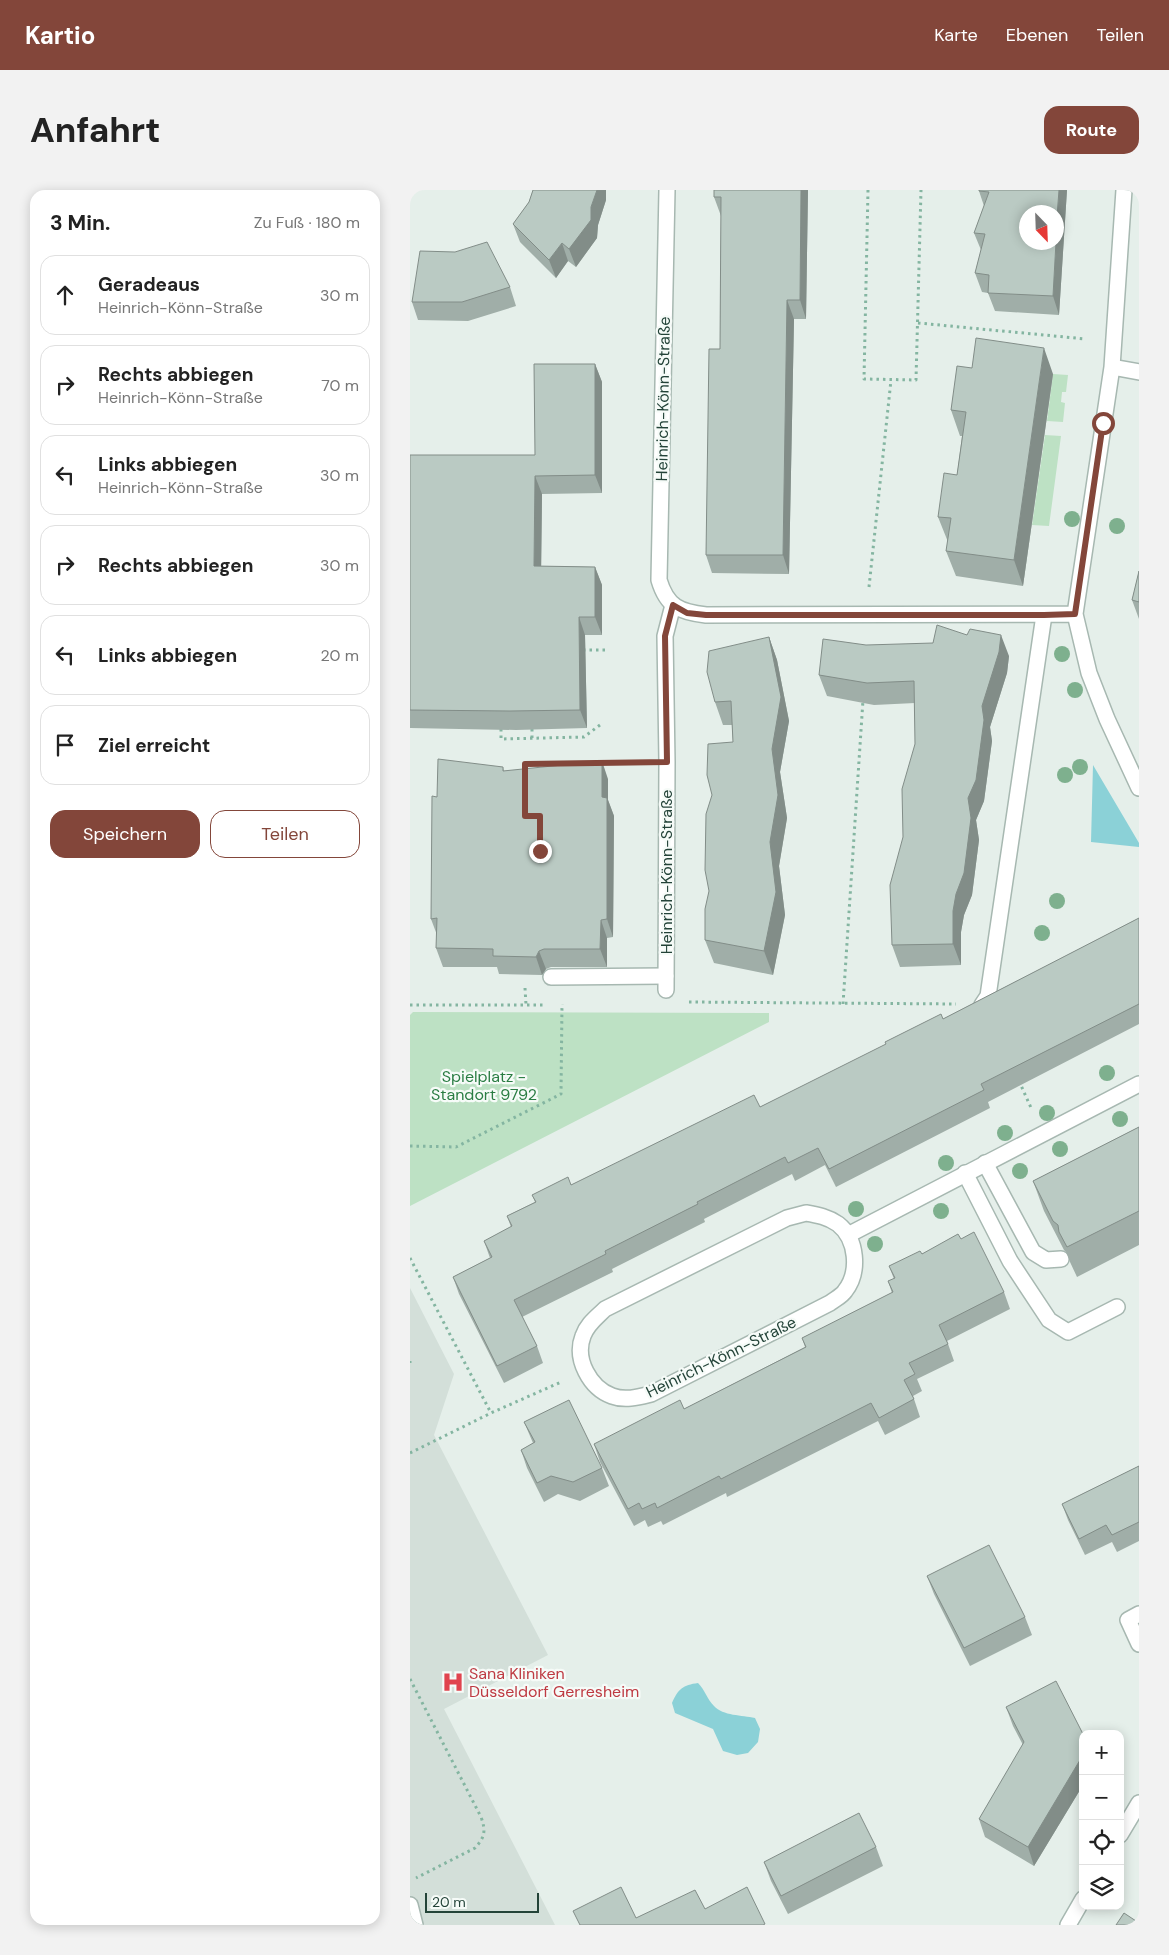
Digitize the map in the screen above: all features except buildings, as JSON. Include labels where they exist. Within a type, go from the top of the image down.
[{"type":"street","name":"Heinrich-Könn-Straße","points":[[551,977],[666,983],[667,762],[665,636],[673,605],[663,593],[659,580],[667,190]]},
{"type":"street","points":[[1124,190],[1112,367],[1075,614],[1089,673],[1107,719],[1139,788]]},
{"type":"street","points":[[1112,367],[1139,372]]},
{"type":"street","points":[[673,605],[687,613],[706,615],[1075,614]]},
{"type":"street","points":[[985,1000],[1044,615]]},
{"type":"street","points":[[985,1000],[1006,987]]},
{"type":"street","points":[[584,1371],[581,1354],[582,1337],[590,1323],[605,1309],[787,1218],[806,1213],[823,1215],[838,1224],[848,1235],[1139,1084]]},
{"type":"street","points":[[985,1163],[1033,1252],[1046,1260],[1061,1259]]},
{"type":"street","points":[[965,1173],[1010,1261],[1049,1320],[1068,1332],[1117,1307]]},
{"type":"street","name":"Heinrich-Könn-Straße","points":[[584,1371],[597,1387],[613,1397],[632,1399],[651,1394],[830,1303],[845,1292],[854,1275],[854,1256],[848,1235]]},
{"type":"street","points":[[1139,1614],[1128,1620],[1139,1644]]},
{"type":"street","points":[[1124,1828],[1139,1803]]},
{"type":"street","points":[[410,1905],[415,1925]]},
{"type":"street","points":[[1068,1925],[1079,1906]]},
{"type":"path","points":[[868,190],[864,379],[891,380],[916,380],[921,190]]},
{"type":"path","points":[[918,323],[1114,342]]},
{"type":"path","points":[[866,615],[891,380]]},
{"type":"path","points":[[578,650],[605,650]]},
{"type":"path","points":[[843,1004],[864,693]]},
{"type":"path","points":[[501,730],[501,739],[584,737],[600,725]]},
{"type":"path","points":[[532,729],[532,739]]},
{"type":"path","points":[[591,764],[667,762]]},
{"type":"path","points":[[525,782],[525,764],[582,764]]},
{"type":"path","points":[[525,987],[526,1005]]},
{"type":"path","points":[[686,1002],[843,1004],[985,1000]]},
{"type":"path","points":[[410,1146],[456,1147],[561,1094],[562,1004],[553,1004]]},
{"type":"path","points":[[410,1005],[544,1005]]},
{"type":"path","points":[[1015,1073],[1043,1133]]},
{"type":"path","points":[[410,1258],[491,1413]]},
{"type":"path","points":[[410,1453],[491,1413],[584,1371]]},
{"type":"path","points":[[410,1678],[481,1817],[485,1833],[475,1848],[416,1878],[410,1884]]},
{"type":"shaded area","name":"Sana Kliniken Düsseldorf Gerresheim","points":[[410,1288],[454,1374],[434,1435],[548,1655],[444,1709],[555,1925],[410,1925]]},
{"type":"green space","points":[[1053,374],[1068,375],[1066,392],[1062,392],[1061,402],[1065,403],[1063,422],[1047,421]]},
{"type":"green space","points":[[1045,435],[1061,436],[1049,526],[1032,525]]},
{"type":"green space","name":"Spielplatz - Standort 9792","points":[[413,1012],[769,1013],[769,1022],[410,1206],[410,1015]]},
{"type":"water","points":[[1093,765],[1139,843],[1139,847],[1091,842]]},
{"type":"water","points":[[698,1683],[712,1703],[722,1712],[755,1718],[760,1729],[758,1742],[748,1753],[737,1755],[723,1751],[713,1729],[675,1713],[672,1703],[676,1694],[688,1685]]},
{"type":"place","name":"Sana Kliniken Düsseldorf Gerresheim","points":[[453,1682]]},
{"type":"route","points":[[540,851],[540,816],[525,816],[525,764],[667,762],[665,636],[673,605],[687,613],[706,615],[1075,614],[1103,423]]}]
